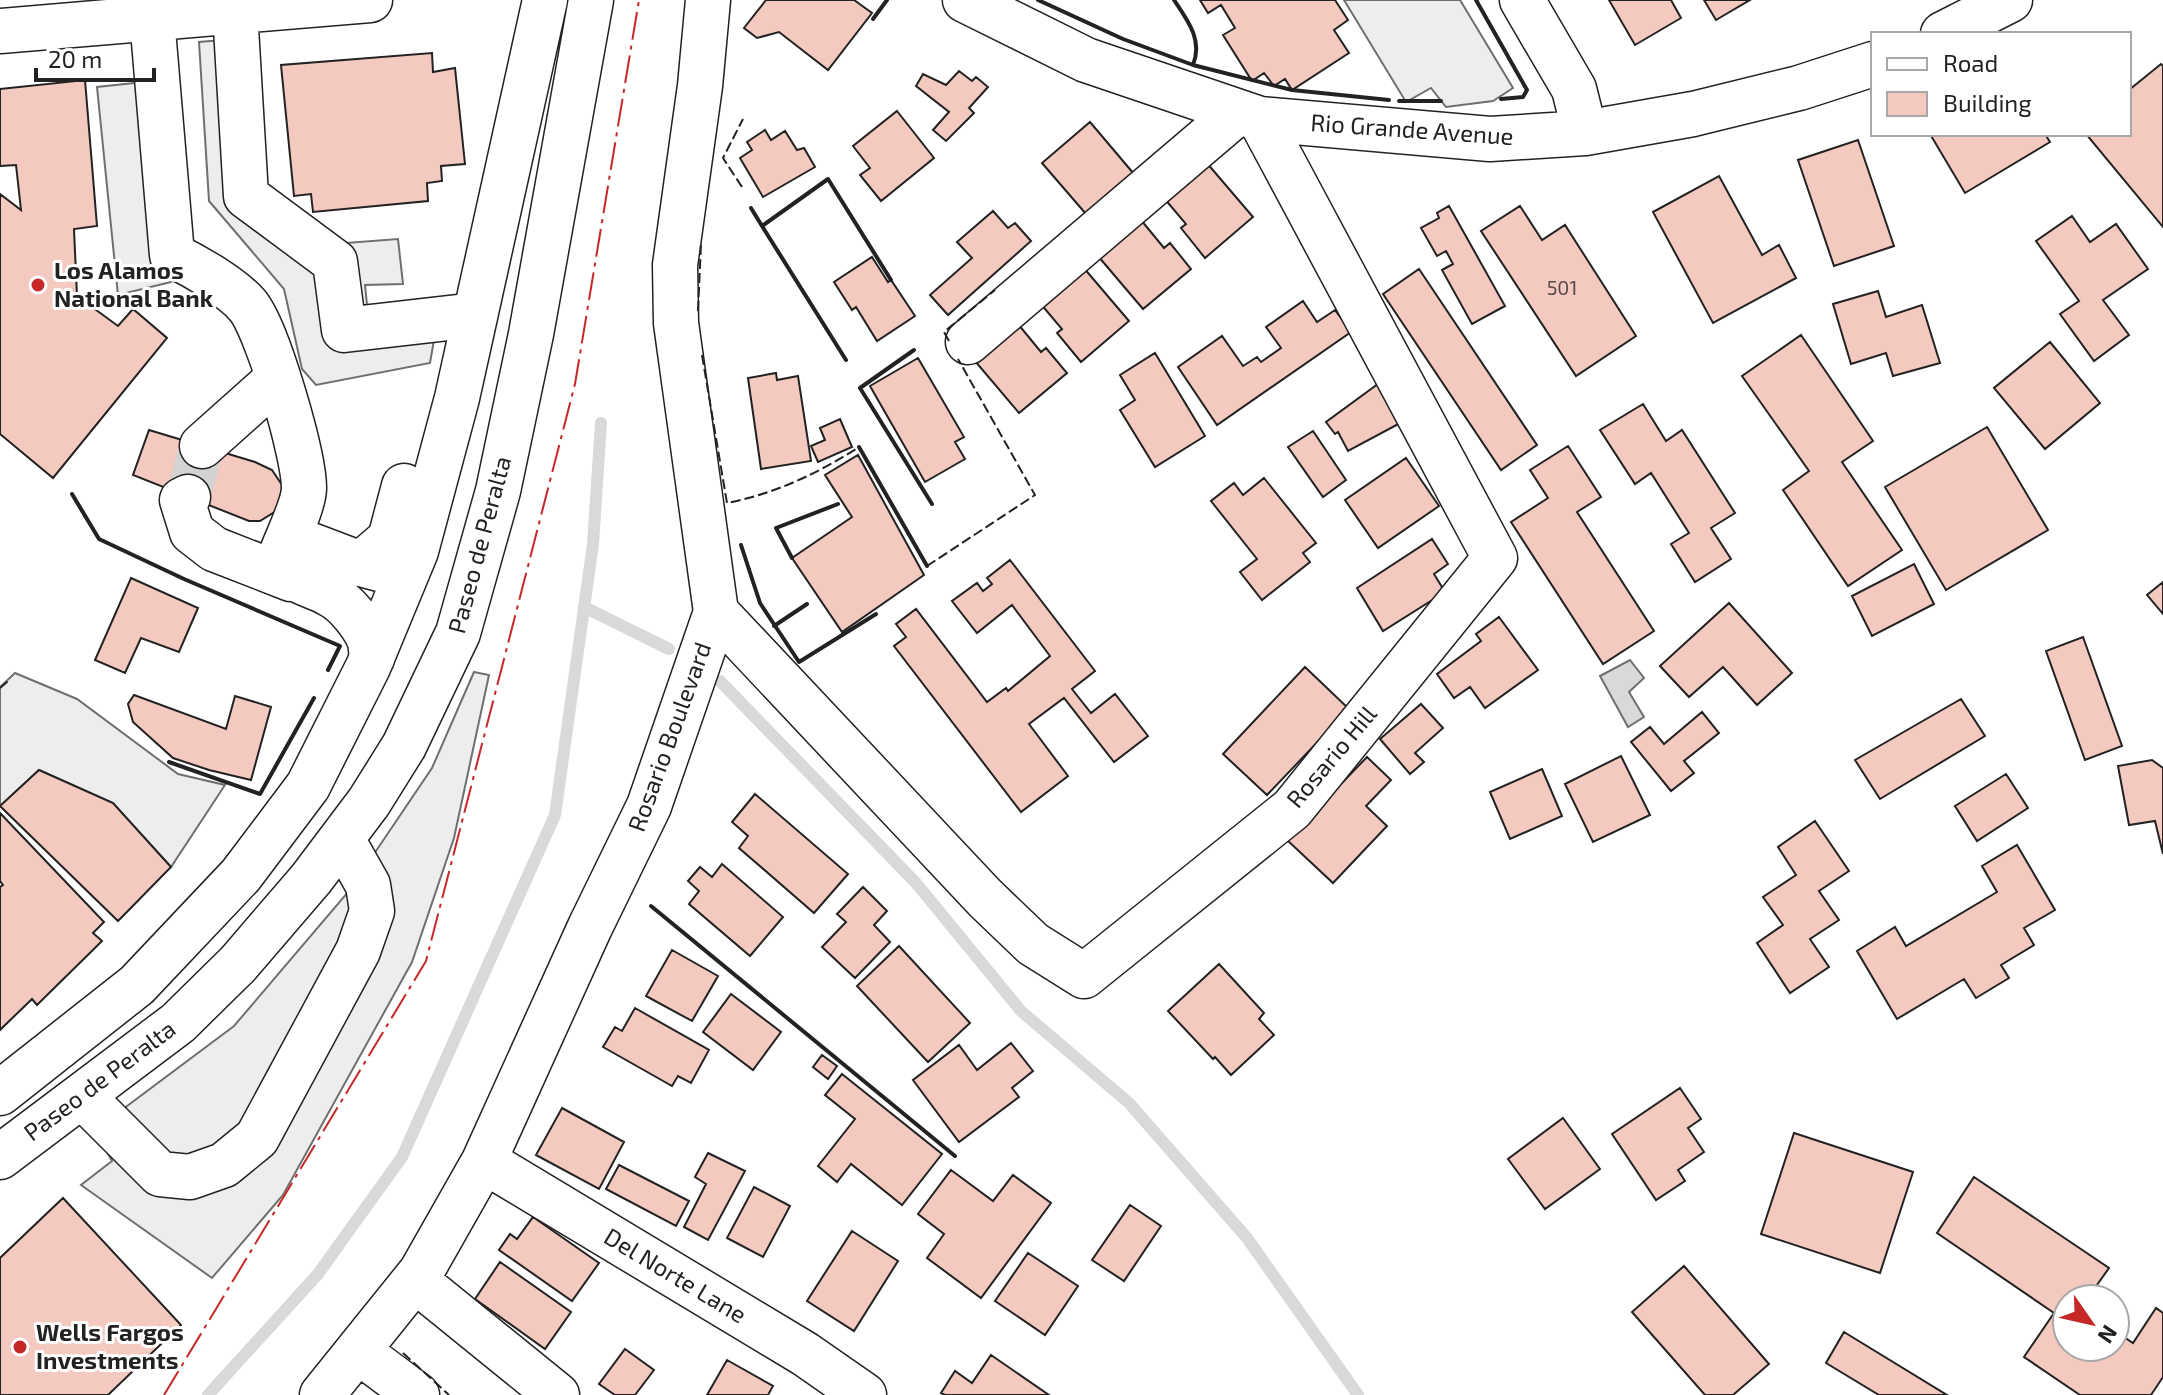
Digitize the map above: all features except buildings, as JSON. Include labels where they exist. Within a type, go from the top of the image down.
[{"type":"street","points":[[0,31],[370,0]]},
{"type":"street","points":[[0,1093],[137,985],[241,875],[308,786],[372,658],[416,551],[457,398],[545,0]]},
{"type":"street","name":"Paseo de Peralta","points":[[0,1157],[178,1023],[238,964],[342,839],[404,746],[458,633],[498,491],[531,334],[591,0]]},
{"type":"street","name":"Rosario Boulevard","points":[[322,1395],[415,1280],[484,1161],[590,927],[649,806],[716,612],[676,323],[675,265],[700,86],[708,0]]},
{"type":"street","name":"Rio Grande Avenue","points":[[965,0],[1086,60],[1249,116],[1490,139],[1585,133],[1747,103],[1871,65]]},
{"type":"street","points":[[1522,0],[1574,89],[1585,133]]},
{"type":"street","points":[[1947,32],[2010,0]]},
{"type":"street","points":[[235,11],[246,196],[335,262],[344,330],[475,315]]},
{"type":"street","points":[[152,18],[172,255],[198,267],[247,305],[261,327],[278,378],[305,490],[287,565]]},
{"type":"street","points":[[968,342],[1249,116]]},
{"type":"street","name":"Rosario Hill","points":[[716,612],[985,898],[1033,944],[1084,976],[1292,809],[1495,558],[1249,116]]},
{"type":"street","points":[[202,446],[278,378]]},
{"type":"street","points":[[361,564],[390,539],[416,441],[457,398]]},
{"type":"street","points":[[188,497],[182,500],[192,532],[214,549],[287,565],[331,595],[345,605],[368,637],[372,658]]},
{"type":"street","points":[[287,565],[311,545],[361,564],[406,576]]},
{"type":"street","points":[[82,1096],[160,1174],[190,1177],[224,1165],[257,1138],[358,951],[372,911],[368,885],[342,839]]},
{"type":"street","name":"Del Norte Lane","points":[[484,1161],[805,1354],[864,1395]]},
{"type":"street","points":[[415,1280],[557,1395]]},
{"type":"street","points":[[358,1351],[417,1395]]},
{"type":"shaded area","points":[[1344,0],[1460,0],[1513,88],[1493,101],[1446,107],[1431,88],[1406,102]]},
{"type":"shaded area","points":[[258,37],[263,174],[272,198],[333,244],[398,239],[403,284],[365,285],[367,305],[441,300],[430,363],[316,385],[302,369],[284,289],[209,201],[199,42]]},
{"type":"shaded area","points":[[153,81],[171,282],[118,295],[97,87]]},
{"type":"shaded area","points":[[1630,660],[1644,678],[1629,692],[1644,717],[1628,727],[1600,676]]},
{"type":"shaded area","points":[[474,672],[489,675],[454,838],[412,962],[283,1195],[212,1278],[81,1185],[112,1161],[95,1130],[234,1026],[349,891],[432,768]]},
{"type":"shaded area","points":[[15,673],[77,699],[178,774],[225,785],[171,867],[113,803],[39,770],[0,806],[0,687]]},
{"type":"waterway","points":[[208,1395],[318,1274],[402,1157],[555,815],[593,544],[601,423]]},
{"type":"waterway","points":[[584,607],[669,649]]},
{"type":"waterway","points":[[720,681],[916,883],[1021,1011],[1129,1103],[1247,1238],[1358,1395]]},
{"type":"tunnel","points":[[188,497],[202,446]]},
{"type":"fence","points":[[742,187],[723,158],[743,119]]},
{"type":"fence","points":[[698,311],[701,243]]},
{"type":"fence","points":[[949,341],[944,332],[995,290]]},
{"type":"fence","points":[[702,355],[727,503],[796,481],[859,447]]},
{"type":"fence","points":[[927,566],[1035,495],[958,359]]},
{"type":"fence","points":[[0,688],[8,681]]},
{"type":"fence","points":[[403,1353],[449,1395]]},
{"type":"wall","points":[[873,19],[887,0]]},
{"type":"wall","points":[[1038,0],[1123,39],[1193,65],[1292,90],[1389,100]]},
{"type":"wall","points":[[1174,0],[1195,39],[1193,65]]},
{"type":"wall","points":[[1476,0],[1527,90],[1523,97],[1501,99]]},
{"type":"wall","points":[[1399,101],[1441,101]]},
{"type":"wall","points":[[846,360],[762,226],[828,179],[891,280]]},
{"type":"wall","points":[[751,208],[762,226]]},
{"type":"wall","points":[[914,350],[860,388],[932,504]]},
{"type":"wall","points":[[859,447],[927,566]]},
{"type":"wall","points":[[72,494],[99,539],[340,646],[328,670]]},
{"type":"wall","points":[[792,558],[776,528],[838,504]]},
{"type":"wall","points":[[741,545],[760,603],[799,662],[876,614]]},
{"type":"wall","points":[[774,626],[807,604]]},
{"type":"wall","points":[[169,762],[260,794],[314,698]]},
{"type":"wall","points":[[651,906],[955,1156]]},
{"type":"power","points":[[164,1395],[426,961],[575,384],[639,0]]},
{"type":"place","name":"Los Alamos National Bank","points":[[38,285]]},
{"type":"place","name":"Wells Fargos Investments","points":[[20,1347]]}]
